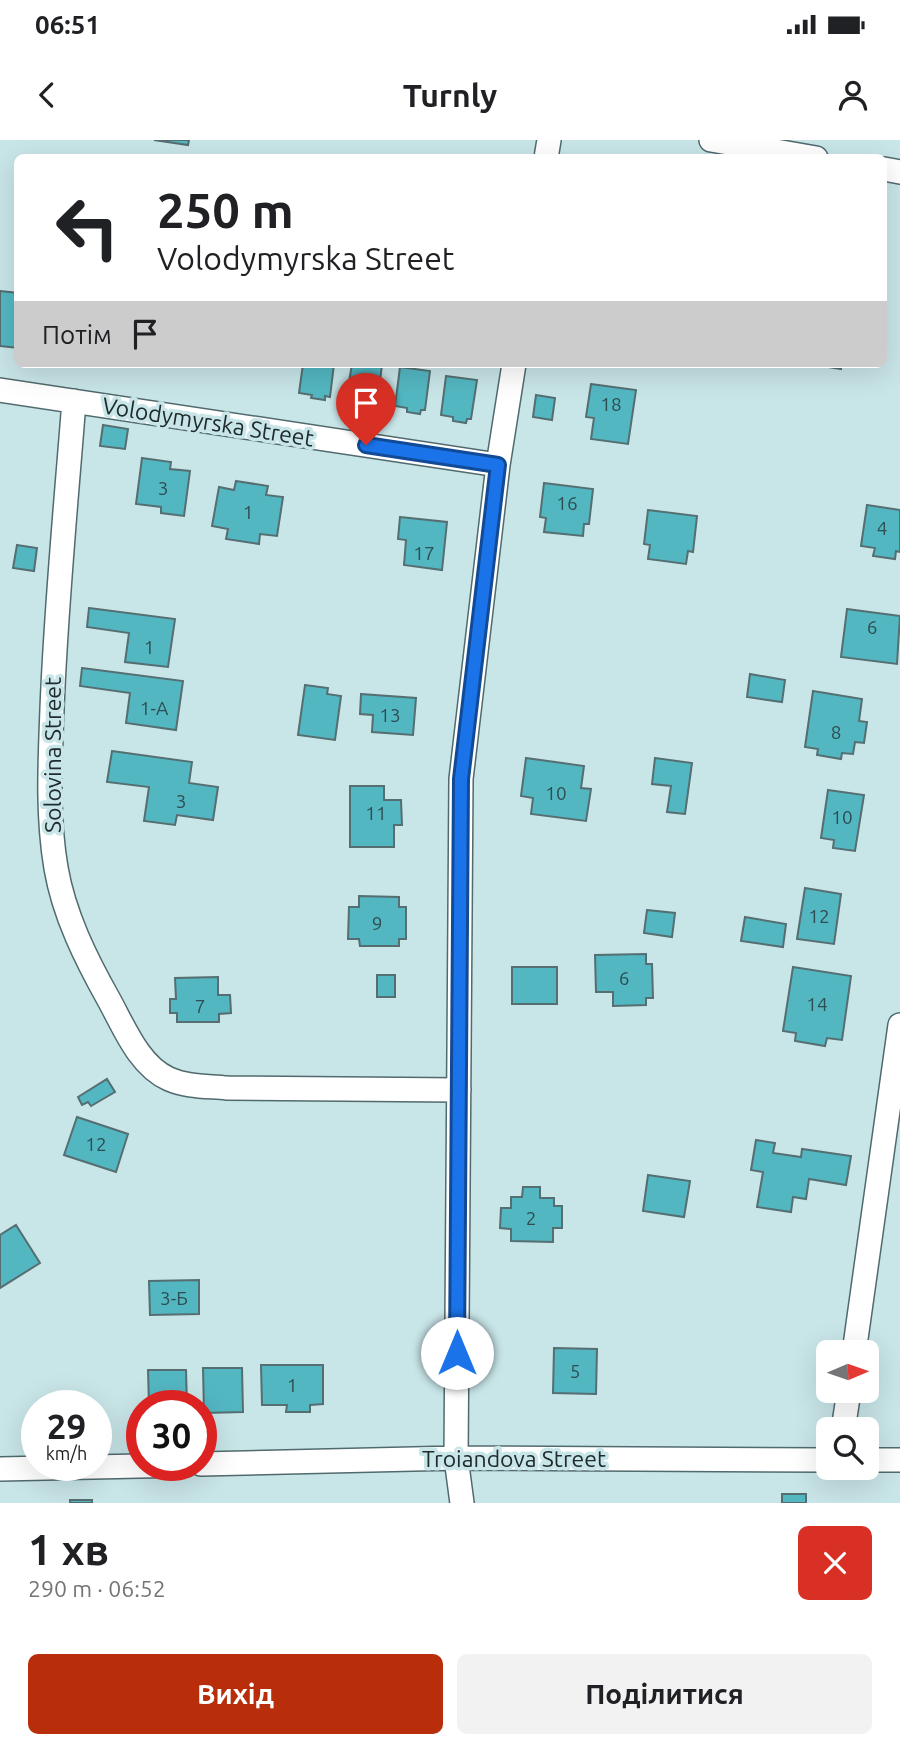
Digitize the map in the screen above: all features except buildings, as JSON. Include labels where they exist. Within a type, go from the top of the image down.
[{"type":"street","points":[[711,140],[793,154]]},
{"type":"street","points":[[461,1503],[456,1458],[461,779],[498,465],[513,368]]},
{"type":"street","name":"Volodymyrska Street","points":[[0,390],[498,465]]},
{"type":"street","name":"Solovina Street","points":[[74,401],[54,663],[50,816],[56,869],[65,907],[89,965],[133,1044],[154,1070],[169,1079],[188,1084],[226,1088],[459,1090]]},
{"type":"street","points":[[856,1340],[900,1025]]},
{"type":"street","name":"Troiandova Street","points":[[217,1464],[456,1458],[816,1460]]},
{"type":"street","points":[[879,1460],[900,1460]]},
{"type":"street","points":[[0,1469],[126,1466]]},
{"type":"route","points":[[366,445],[498,465],[461,779],[457,1353]]}]
